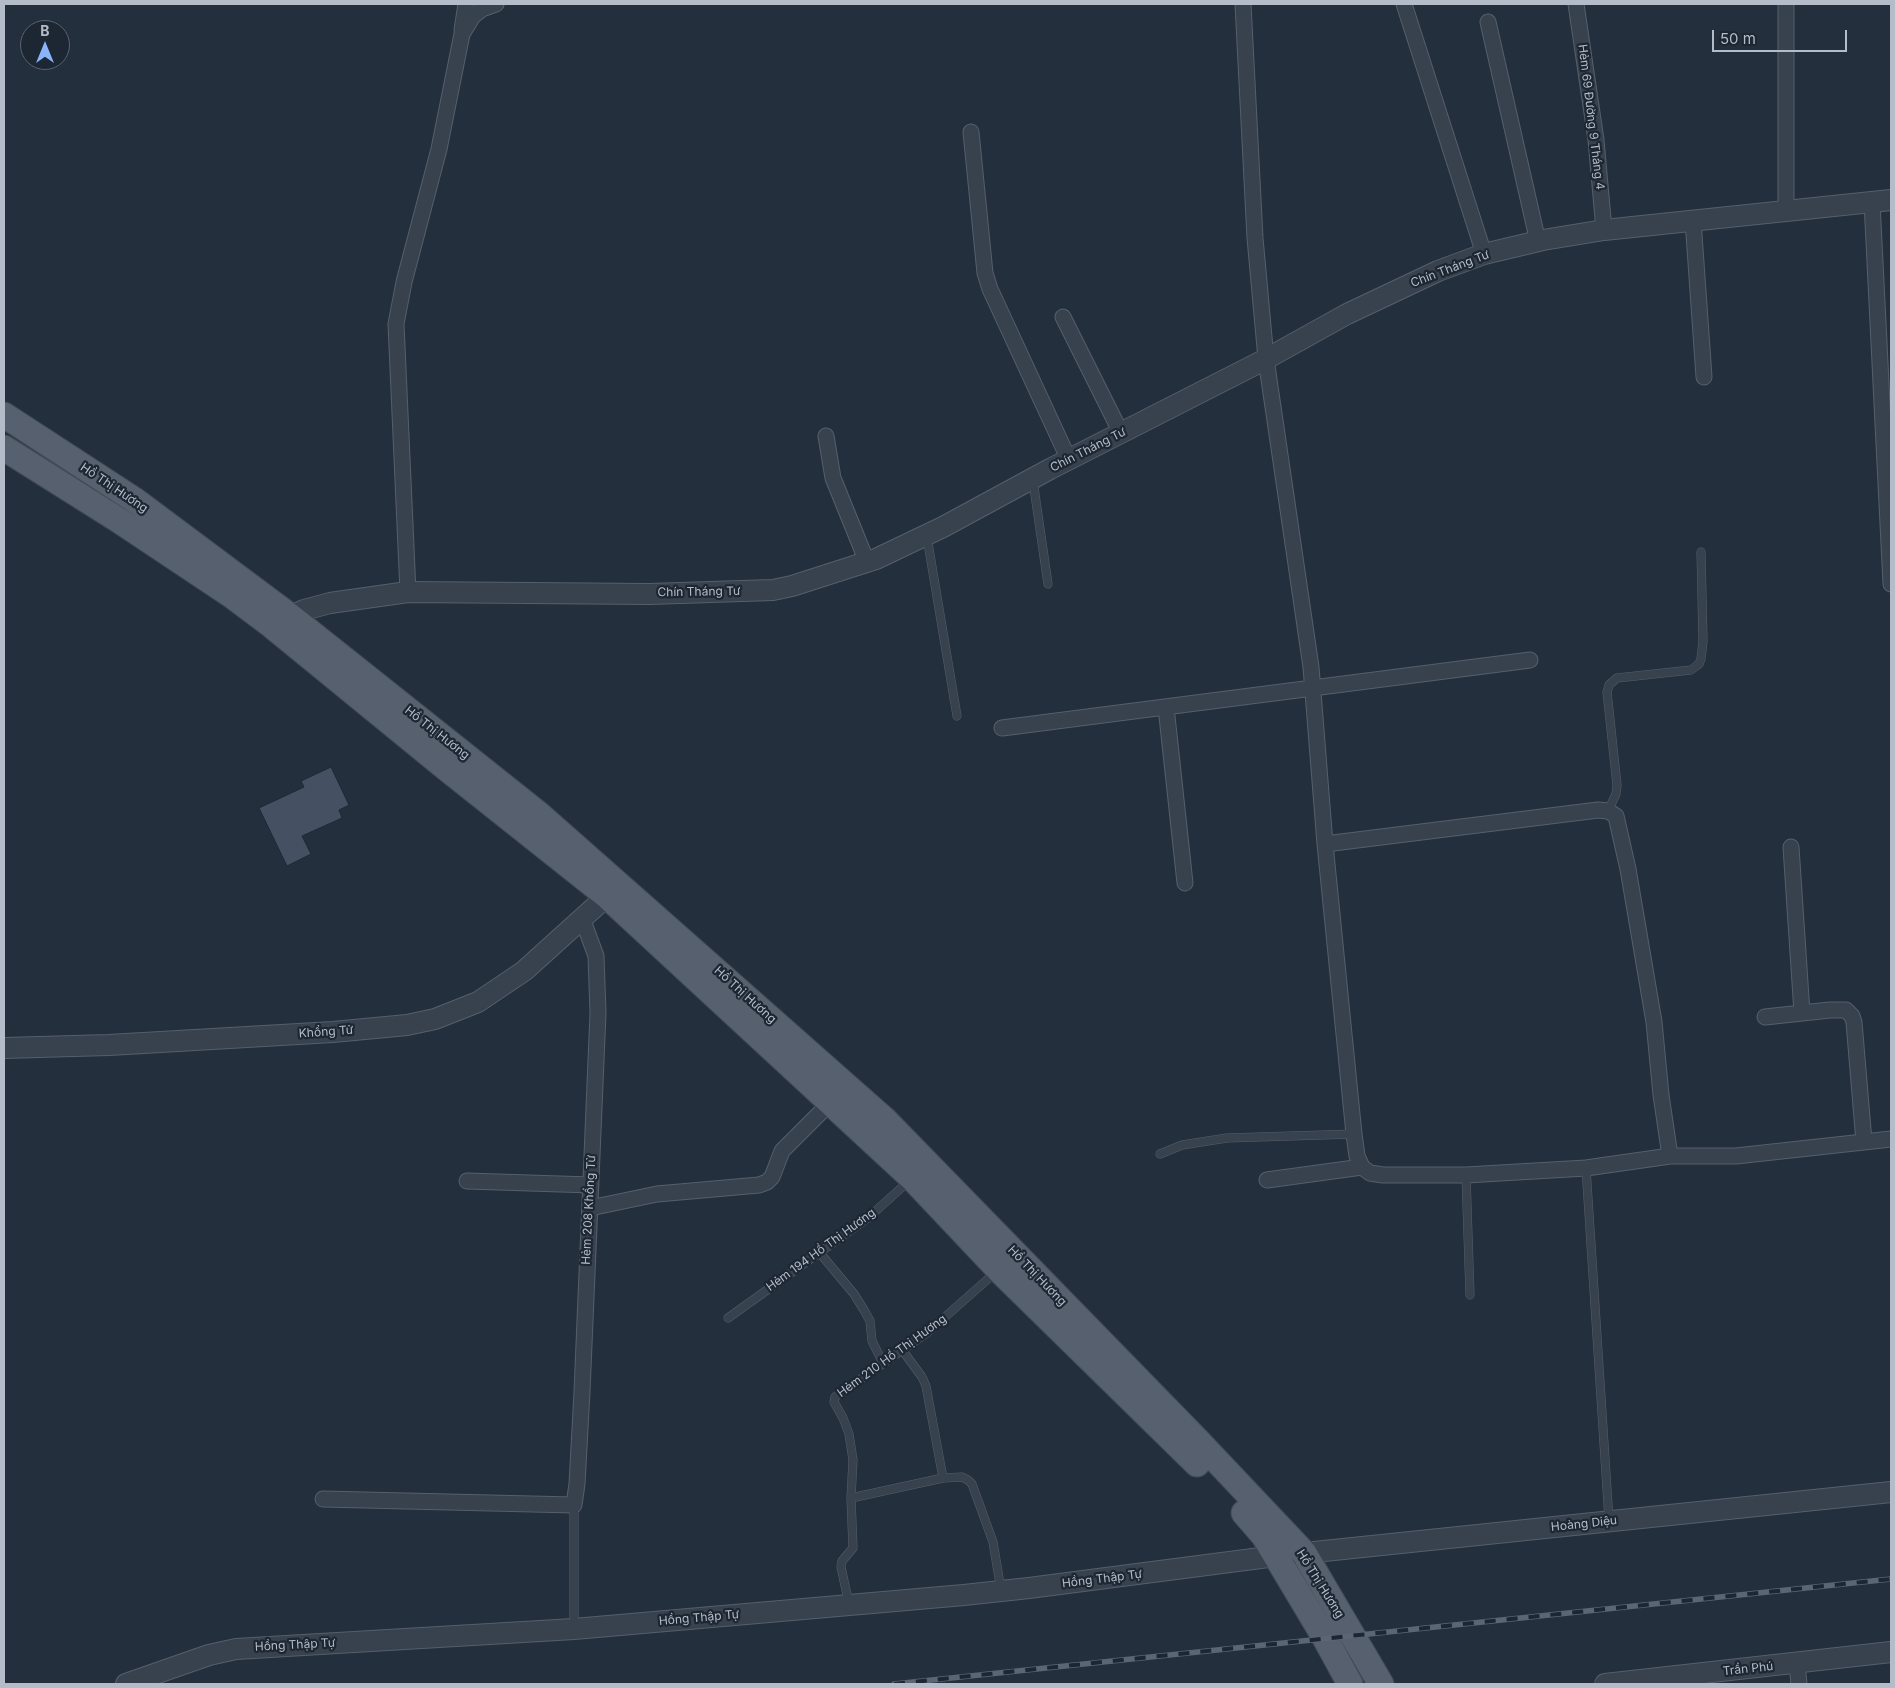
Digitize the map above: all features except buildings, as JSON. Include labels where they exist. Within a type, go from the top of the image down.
[{"type":"main road","name":"Hồ Thị Hương","points":[[4,415],[136,502],[280,621],[438,762],[607,896],[912,1178],[998,1269],[1236,1504],[1264,1536],[1350,1684]]},
{"type":"main road","name":"Hồ Thị Hương","points":[[4,448],[120,521],[231,596],[280,621],[540,815],[884,1119],[1198,1441],[1304,1554],[1381,1684]]},
{"type":"street","points":[[408,592],[396,324],[404,282],[439,149],[462,34],[466,4]]},
{"type":"street","points":[[462,34],[473,16],[482,9],[496,4]]},
{"type":"street","points":[[1243,4],[1255,238],[1266,359],[1313,689],[1354,1134],[1357,1156],[1362,1167],[1370,1173],[1382,1175],[1466,1175],[1586,1168],[1670,1156],[1736,1156],[1891,1139]]},
{"type":"street","points":[[1404,4],[1484,254]]},
{"type":"street","name":"Hẻm 69 Đường 9 Tháng 4","points":[[1576,4],[1596,140],[1604,230]]},
{"type":"street","points":[[1786,4],[1786,212]]},
{"type":"street","points":[[1488,22],[1538,242]]},
{"type":"street","points":[[971,132],[985,273],[990,289],[1069,460]]},
{"type":"street","points":[[1881,201],[1883,458],[1891,584]]},
{"type":"street","name":"Chín Tháng Tư","points":[[280,621],[304,610],[330,603],[408,592],[649,594],[773,590],[818,579],[867,562],[927,535],[1266,359],[1347,314],[1438,271],[1484,254],[1604,230],[1881,201]]},
{"type":"street","points":[[1693,220],[1704,377]]},
{"type":"street","points":[[1063,317],[1121,433]]},
{"type":"street","points":[[826,436],[833,478],[867,562]]},
{"type":"street","points":[[1002,728],[1530,660]]},
{"type":"street","points":[[1166,708],[1185,883]]},
{"type":"street","points":[[1326,844],[1598,810],[1608,811],[1616,816],[1628,869],[1654,1022],[1661,1094],[1670,1156]]},
{"type":"street","points":[[1790,847],[1802,1013]]},
{"type":"street","name":"Khổng Tử","points":[[4,1048],[110,1046],[333,1032],[407,1025],[435,1019],[478,1002],[524,971],[607,896]]},
{"type":"street","name":"Hẻm 208 Khổng Tử","points":[[574,1505],[577,1484],[590,1208],[598,986],[596,956],[582,918]]},
{"type":"street","points":[[1765,1017],[1830,1010],[1846,1010],[1852,1016],[1864,1142]]},
{"type":"street","points":[[590,1208],[656,1194],[759,1185],[767,1182],[772,1177],[782,1150],[830,1103]]},
{"type":"street","points":[[1268,1180],[1362,1167]]},
{"type":"street","points":[[467,1181],[591,1185]]},
{"type":"street","name":"Hoàng Diệu","points":[[1276,1556],[1891,1492]]},
{"type":"street","points":[[323,1499],[574,1505]]},
{"type":"street","name":"Hồng Thập Tự","points":[[126,1684],[209,1655],[236,1649],[574,1629],[849,1605],[1002,1591],[1276,1556]]},
{"type":"street","name":"Trần Phú","points":[[1605,1684],[1891,1652]]},
{"type":"street","points":[[1797,1663],[1799,1684]]},
{"type":"lane","points":[[1032,479],[1048,584]]},
{"type":"lane","points":[[927,535],[956,716]]},
{"type":"lane","points":[[1608,811],[1616,794],[1617,785],[1607,692],[1609,685],[1617,678],[1690,670],[1698,664],[1701,659],[1703,641],[1701,552]]},
{"type":"lane","points":[[1160,1154],[1182,1145],[1227,1138],[1354,1134]]},
{"type":"lane","points":[[1586,1168],[1609,1522]]},
{"type":"lane","points":[[1466,1175],[1470,1295]]},
{"type":"lane","name":"Hẻm 194 Hồ Thị Hương","points":[[728,1318],[869,1217],[912,1178]]},
{"type":"lane","points":[[819,1252],[854,1294],[864,1310],[870,1321],[872,1341],[884,1363]]},
{"type":"lane","name":"Hẻm 210 Hồ Thị Hương","points":[[849,1605],[841,1567],[842,1561],[853,1548],[851,1498],[853,1460],[851,1445],[843,1418],[834,1402],[835,1397],[903,1350],[953,1311],[998,1269]]},
{"type":"lane","points":[[903,1350],[926,1386],[943,1478]]},
{"type":"lane","points":[[851,1498],[943,1478],[962,1477],[972,1484],[993,1542],[1002,1591]]},
{"type":"lane","name":"Hẻm 208 Khổng Tử","points":[[574,1505],[574,1629]]},
{"type":"railway","points":[[894,1684],[1891,1579]]}]
